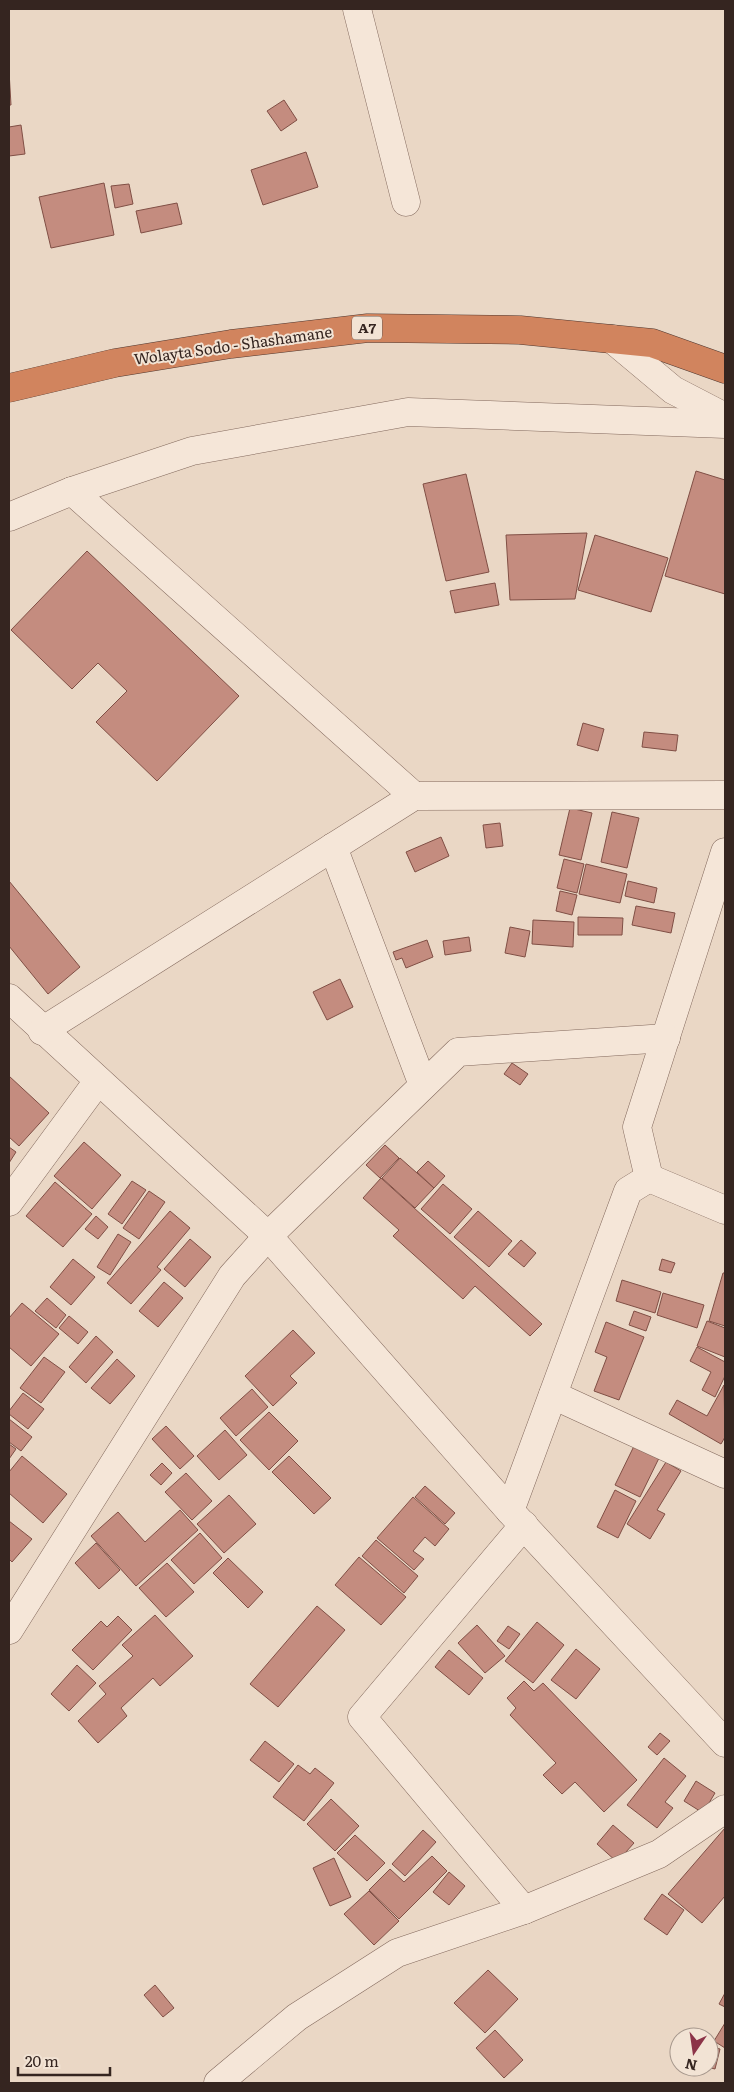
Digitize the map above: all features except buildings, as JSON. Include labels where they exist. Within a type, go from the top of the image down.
[{"type":"highway","name":"Wolayta Sodo - Shashamane","points":[[9,388],[115,363],[231,344],[368,328],[520,330],[652,343],[725,369]]},
{"type":"street","points":[[357,9],[406,202]]},
{"type":"street","points":[[612,339],[674,390],[725,417]]},
{"type":"street","points":[[9,518],[72,491],[192,451],[408,412],[725,424]]},
{"type":"street","points":[[72,491],[414,796]]},
{"type":"street","points":[[42,1031],[414,796],[725,795]]},
{"type":"street","points":[[333,846],[423,1085]]},
{"type":"street","points":[[649,1178],[637,1127],[725,852]]},
{"type":"street","points":[[9,998],[42,1031],[268,1236],[517,1518],[725,1743]]},
{"type":"street","points":[[9,1630],[232,1276],[268,1236],[458,1052],[666,1038]]},
{"type":"street","points":[[9,1202],[98,1081]]},
{"type":"street","points":[[649,1178],[725,1210]]},
{"type":"street","points":[[524,1910],[362,1717],[517,1518],[553,1395],[628,1191],[649,1178]]},
{"type":"street","points":[[553,1395],[725,1474]]},
{"type":"street","points":[[218,2083],[297,2017],[397,1953],[524,1910],[659,1854],[725,1809]]}]
